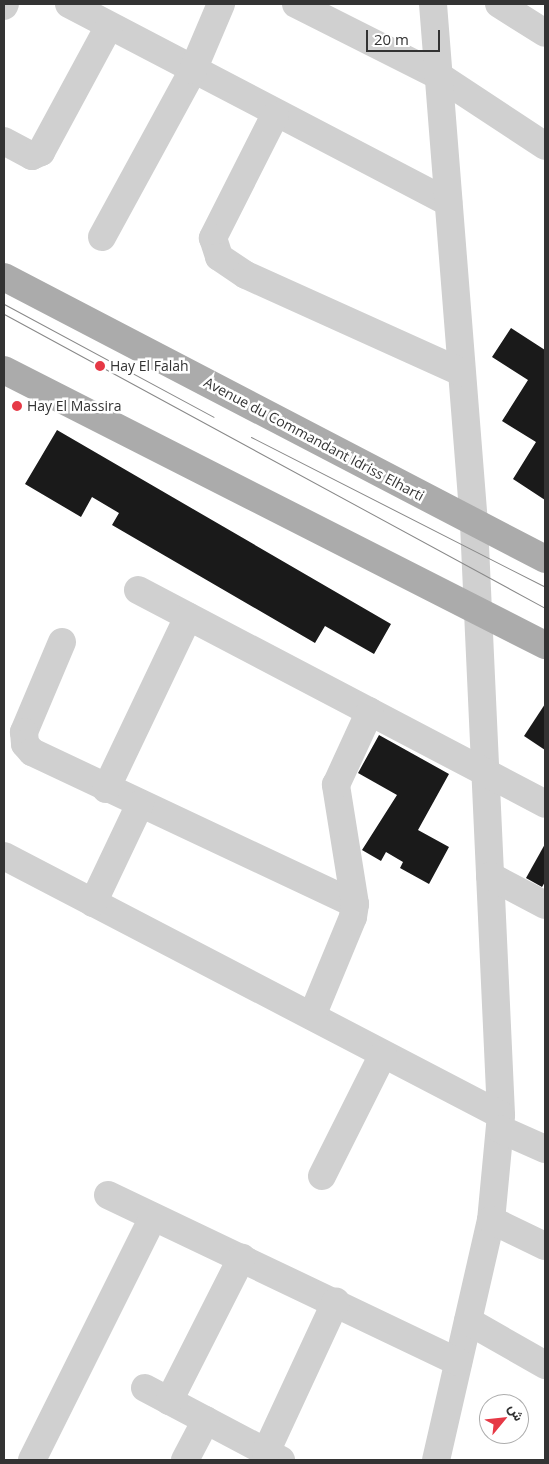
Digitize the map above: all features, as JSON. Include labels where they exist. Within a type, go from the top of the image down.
[{"type":"main road","name":"Avenue du Commandant Idriss Elharti","points":[[4,277],[474,524],[545,559]]},
{"type":"main road","points":[[4,370],[545,645]]},
{"type":"street","points":[[69,4],[275,115],[448,202]]},
{"type":"street","points":[[102,237],[193,70],[221,4]]},
{"type":"street","points":[[296,4],[439,76],[545,146]]},
{"type":"street","points":[[433,4],[474,524],[501,1122],[491,1220],[436,1460]]},
{"type":"street","points":[[499,4],[540,20]]},
{"type":"street","points":[[4,142],[32,156],[42,152],[109,26]]},
{"type":"street","points":[[275,115],[213,238],[219,257],[246,275],[461,372]]},
{"type":"street","points":[[138,590],[484,769],[545,804]]},
{"type":"street","points":[[106,789],[188,616]]},
{"type":"street","points":[[62,642],[26,725],[25,744],[106,789],[355,904]]},
{"type":"street","points":[[312,1016],[355,904],[336,785],[370,711]]},
{"type":"street","points":[[93,903],[140,804]]},
{"type":"street","points":[[4,856],[383,1054],[545,1149]]},
{"type":"street","points":[[490,876],[545,905]]},
{"type":"street","points":[[322,1176],[383,1054]]},
{"type":"street","points":[[108,1195],[336,1301],[458,1362]]},
{"type":"street","points":[[32,1460],[153,1217]]},
{"type":"street","points":[[491,1220],[545,1246]]},
{"type":"street","points":[[169,1401],[242,1258]]},
{"type":"street","points":[[145,1388],[274,1456],[336,1301]]},
{"type":"street","points":[[468,1321],[545,1365]]},
{"type":"street","points":[[185,1460],[206,1420]]},
{"type":"building","points":[[511,328],[545,350],[545,500],[513,479],[536,442],[502,421],[528,380],[492,357]]},
{"type":"building","points":[[57,430],[391,624],[374,654],[325,626],[315,643],[112,525],[119,513],[92,497],[81,517],[25,484]]},
{"type":"building","points":[[545,704],[545,750],[524,736]]},
{"type":"building","points":[[379,735],[449,774],[418,830],[449,847],[429,884],[400,868],[403,862],[386,852],[381,861],[362,850],[397,795],[358,773]]},
{"type":"building","points":[[545,844],[545,882],[542,887],[526,878]]},
{"type":"tram line","points":[[4,304],[214,417]]},
{"type":"tram line","points":[[4,314],[545,608]]},
{"type":"tram line","points":[[251,437],[545,587]]},
{"type":"place","name":"Hay El Falah","points":[[100,366]]},
{"type":"place","name":"Hay El Massira","points":[[17,406]]}]
